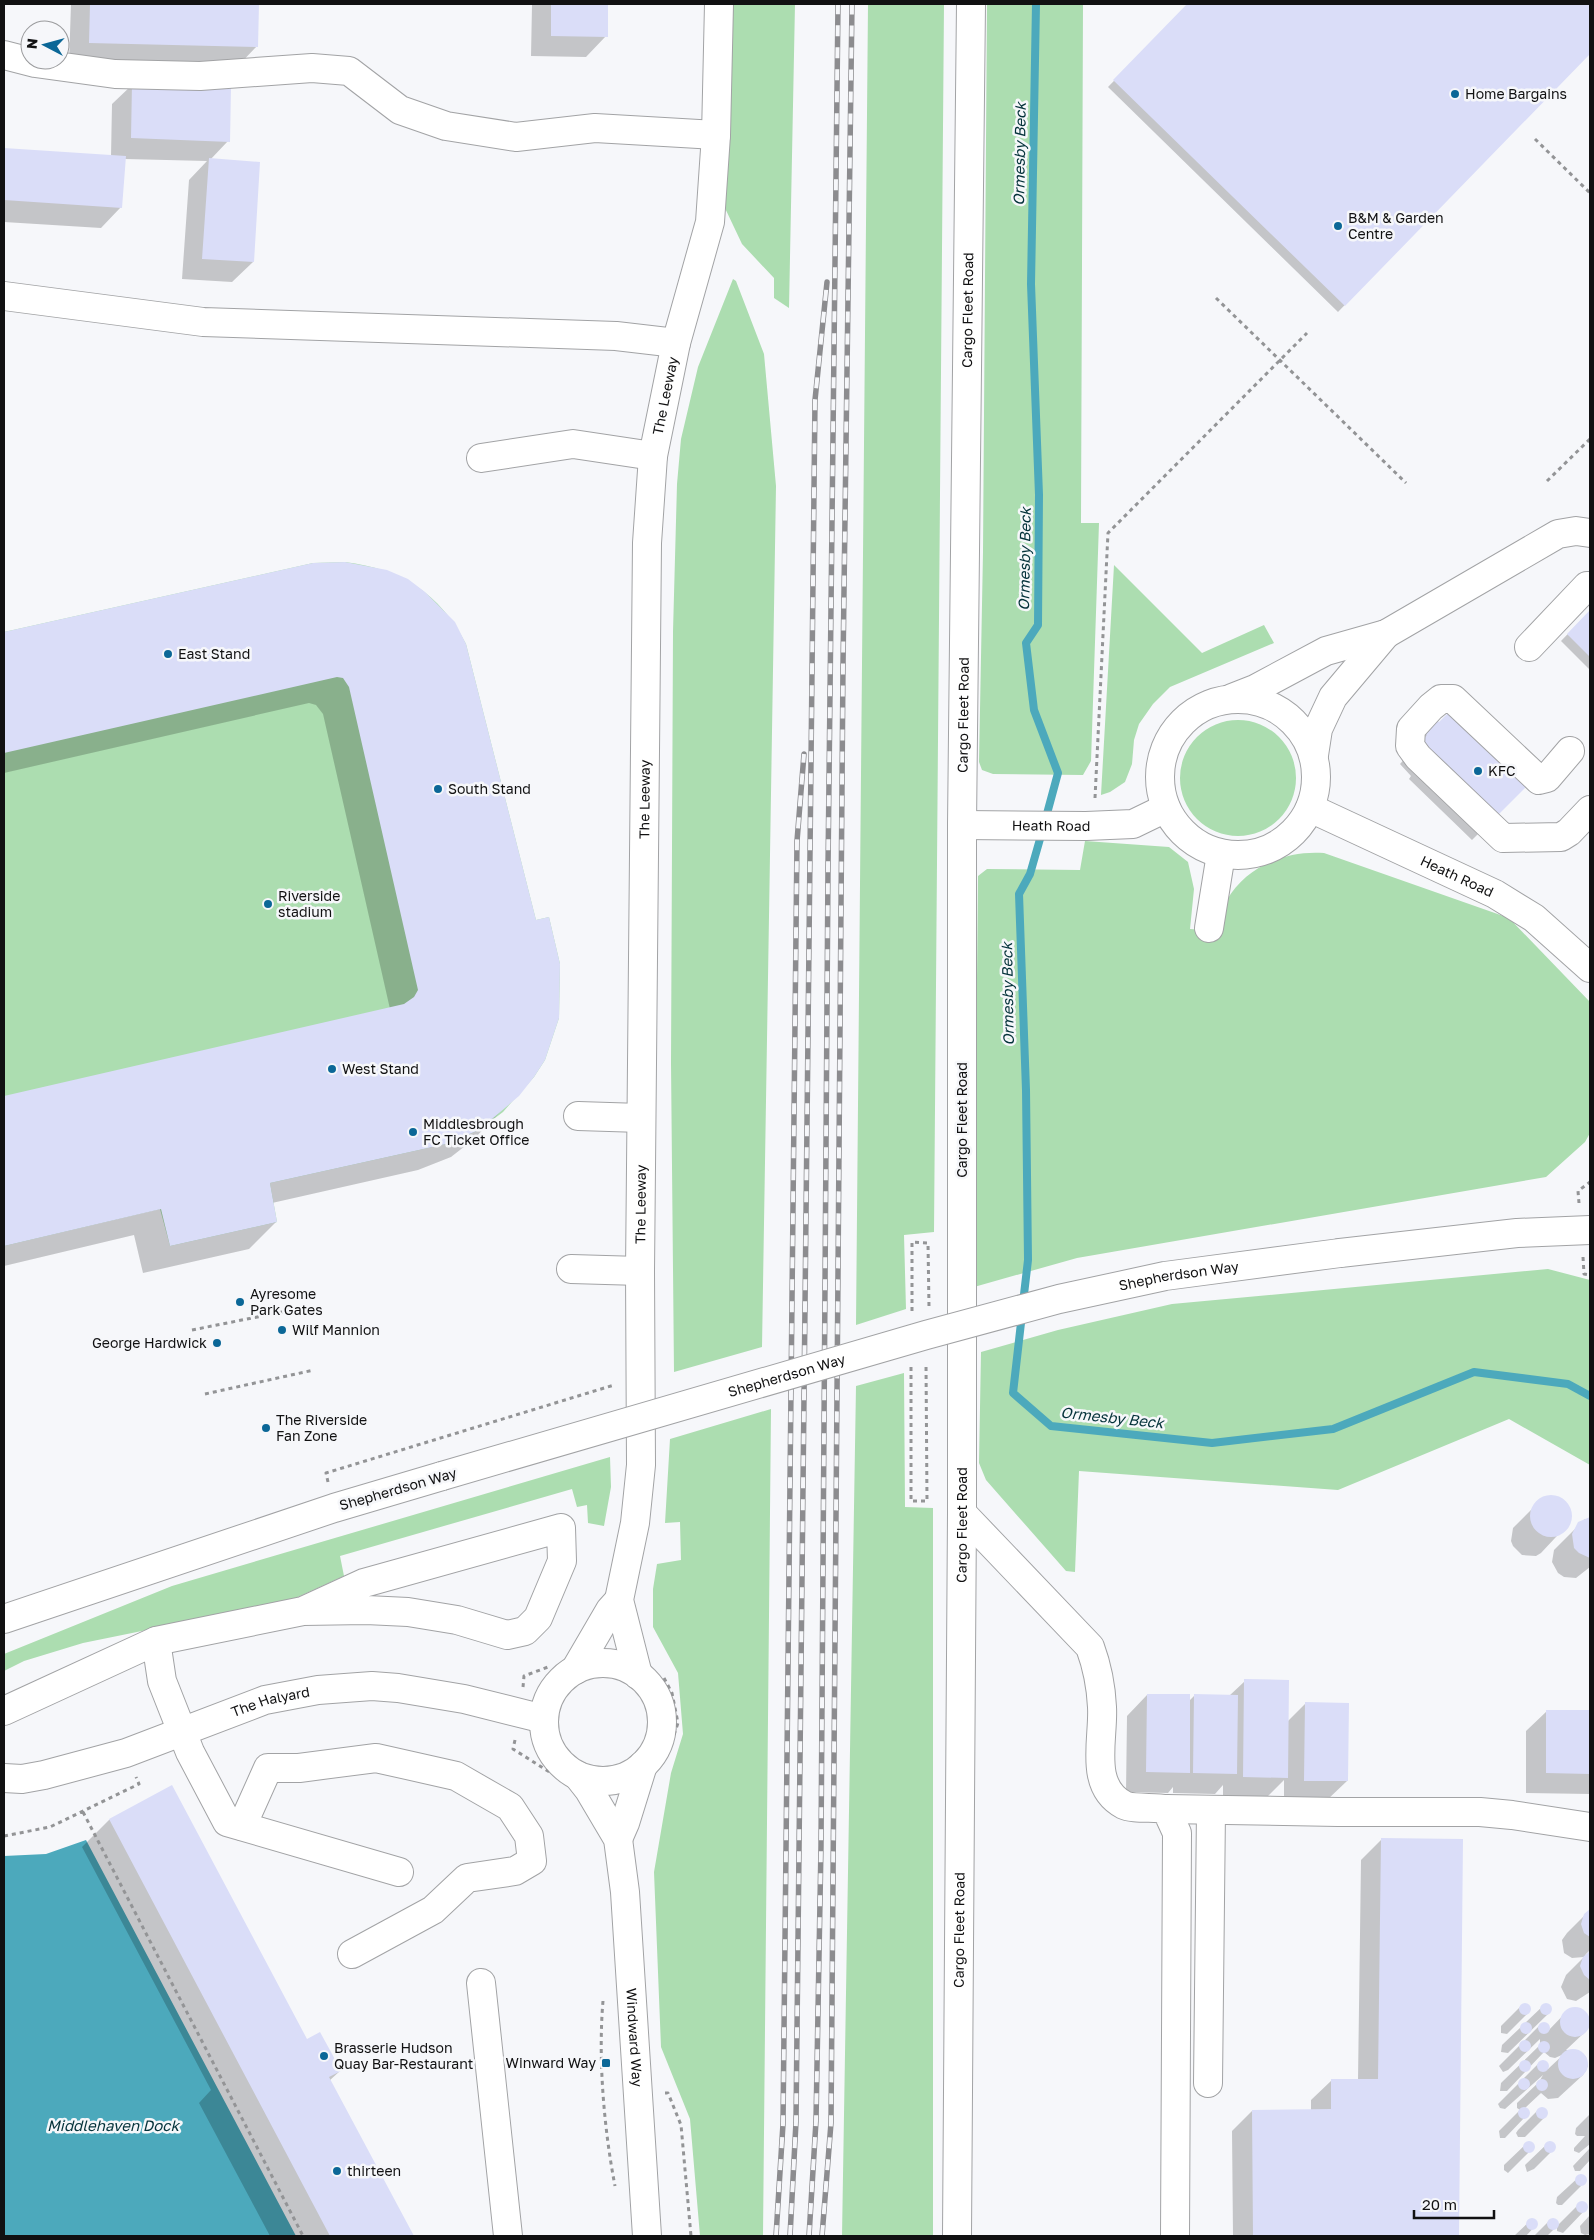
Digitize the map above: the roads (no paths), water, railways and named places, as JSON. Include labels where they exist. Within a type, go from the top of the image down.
[{"type":"street","name":"The Leeway","points":[[638,1675],[619,1600],[636,1523],[641,1465],[640,1271],[647,543],[653,456],[676,343],[710,222],[716,135],[719,4]]},
{"type":"street","name":"Cargo Fleet Road","points":[[957,2236],[962,1513],[962,825],[970,4]]},
{"type":"street","points":[[4,55],[35,63],[114,74],[200,76],[312,68],[349,71],[400,110],[446,126],[516,137],[595,128],[716,135]]},
{"type":"street","points":[[4,296],[203,322],[616,336],[676,343]]},
{"type":"street","points":[[481,458],[573,444],[653,456]]},
{"type":"street","points":[[1386,634],[1334,697],[1318,729],[1314,755],[1316,782],[1310,808],[1295,831],[1274,847],[1248,854],[1221,854],[1198,844],[1180,829],[1166,808],[1159,779],[1164,750],[1179,724],[1203,706],[1255,689],[1326,652],[1386,634],[1558,534],[1576,531],[1590,533]]},
{"type":"street","points":[[1529,647],[1587,586],[1590,586]]},
{"type":"street","points":[[1231,698],[1258,700],[1283,712],[1302,731],[1314,755]]},
{"type":"street","points":[[1570,751],[1546,778],[1539,780],[1453,699],[1441,699],[1431,706],[1411,729],[1410,746],[1418,757],[1503,838],[1561,837],[1569,832],[1590,810]]},
{"type":"street","name":"Heath Road","points":[[962,825],[1090,826],[1133,824],[1166,808]]},
{"type":"street","name":"Heath Road","points":[[1310,808],[1495,894],[1534,918],[1590,968]]},
{"type":"street","points":[[1209,928],[1221,854]]},
{"type":"street","points":[[578,1116],[641,1118]]},
{"type":"street","name":"Shepherdson Way","points":[[4,1619],[334,1508],[926,1334],[1059,1298],[1165,1276],[1340,1253],[1517,1233],[1590,1230]]},
{"type":"street","points":[[571,1270],[640,1271]]},
{"type":"street","points":[[962,1513],[1090,1647],[1097,1665],[1102,1708],[1100,1769],[1108,1791],[1125,1805],[1166,1809],[1211,1810],[1480,1812],[1590,1827]]},
{"type":"street","points":[[4,1711],[156,1641],[303,1611],[366,1610],[408,1612],[457,1620],[507,1636],[517,1634],[532,1625],[538,1618],[562,1562],[561,1528],[364,1583],[303,1611]]},
{"type":"street","name":"The Leeway","points":[[575,1670],[610,1610],[619,1600]]},
{"type":"street","points":[[156,1641],[162,1681],[181,1730],[190,1752],[227,1822],[400,1872]]},
{"type":"street","points":[[595,1663],[615,1664],[634,1671],[650,1685],[659,1703],[662,1724],[659,1744],[648,1761],[632,1774],[612,1781],[595,1781],[567,1777],[564,1766],[552,1753],[546,1737],[544,1719],[548,1700],[559,1682],[575,1670],[595,1663]]},
{"type":"street","name":"The Halyard","points":[[4,1778],[22,1779],[44,1775],[126,1753],[181,1730],[266,1700],[318,1690],[372,1686],[464,1698],[544,1719]]},
{"type":"street","points":[[242,1826],[268,1768],[299,1768],[376,1758],[456,1776],[510,1807],[529,1836],[532,1861],[515,1871],[468,1878],[433,1910],[352,1954]]},
{"type":"street","name":"Windward Way","points":[[618,1839],[625,1823],[642,1766]]},
{"type":"street","name":"Windward Way","points":[[567,1777],[589,1790],[618,1839],[625,1892],[647,2236]]},
{"type":"street","points":[[1166,1809],[1177,1833],[1175,2236]]},
{"type":"street","points":[[1208,2083],[1211,1810]]},
{"type":"street","points":[[480,1983],[508,2236]]},
{"type":"water","name":"Middlehaven Dock","points":[[86,1840],[296,2236],[4,2236],[4,1856],[46,1854]]},
{"type":"waterway","name":"Ormesby Beck","points":[[1036,4],[1031,284],[1039,495],[1038,625],[1026,643],[1034,710],[1058,773],[1045,821]]},
{"type":"waterway","name":"Ormesby Beck","points":[[1023,1303],[1028,1260],[1026,1090],[1019,894],[1030,874],[1042,832]]},
{"type":"waterway","name":"Ormesby Beck","points":[[1022,1314],[1013,1393],[1051,1426],[1212,1443],[1333,1429],[1474,1372],[1568,1384],[1590,1396]]},
{"type":"railway","points":[[809,2236],[816,2121],[821,1846],[828,867],[838,4]]},
{"type":"railway","points":[[822,2236],[831,2123],[843,665],[852,4]]},
{"type":"railway","points":[[790,2236],[796,2122],[815,400],[827,282]]},
{"type":"railway","points":[[776,2236],[783,2124],[797,841],[804,754]]},
{"type":"place","name":"Home Bargains","points":[[1455,94]]},
{"type":"place","name":"B&M & Garden Centre","points":[[1338,226]]},
{"type":"place","name":"East Stand","points":[[168,654]]},
{"type":"place","name":"KFC","points":[[1478,771]]},
{"type":"place","name":"South Stand","points":[[438,789]]},
{"type":"place","name":"Riverside stadium","points":[[268,904]]},
{"type":"place","name":"West Stand","points":[[332,1069]]},
{"type":"place","name":"Middlesbrough FC Ticket Office","points":[[413,1132]]},
{"type":"place","name":"Ayresome Park Gates","points":[[240,1302]]},
{"type":"place","name":"Wilf Mannion","points":[[282,1330]]},
{"type":"place","name":"George Hardwick","points":[[217,1343]]},
{"type":"place","name":"The Riverside Fan Zone","points":[[266,1428]]},
{"type":"place","name":"Brasserie Hudson Quay Bar-Restaurant","points":[[324,2056]]},
{"type":"place","name":"Winward Way","points":[[606,2063]]},
{"type":"place","name":"thirteen","points":[[337,2171]]}]
